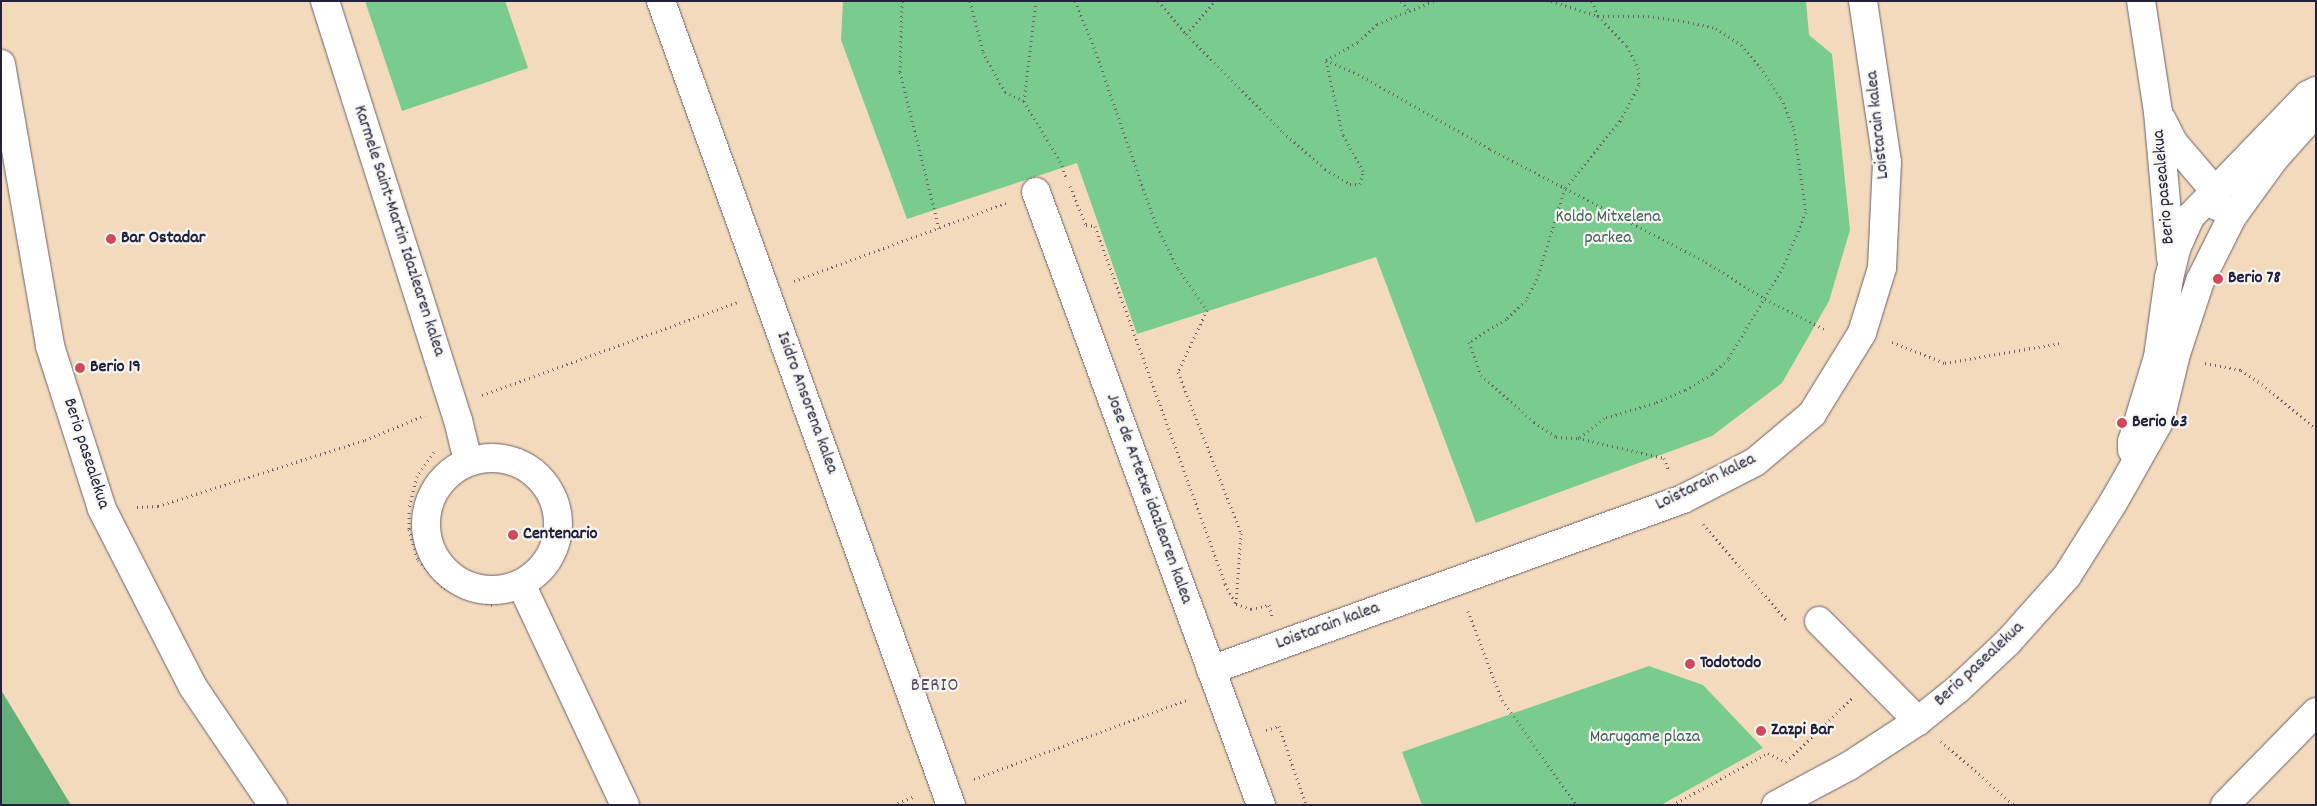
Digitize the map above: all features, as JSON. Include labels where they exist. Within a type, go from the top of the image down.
[{"type":"street","name":"Karmele Saint-Martin Idazlearen kalea","points":[[325,1],[458,420],[468,461]]},
{"type":"street","name":"Isidro Ansorena kalea","points":[[661,1],[951,805]]},
{"type":"street","name":"Loistarain kalea","points":[[1211,670],[1683,499],[1755,462],[1812,414],[1862,333],[1882,268],[1887,162],[1863,1]]},
{"type":"street","points":[[2141,1],[2158,112]]},
{"type":"street","name":"Berio pasealekua","points":[[1,64],[7,132],[50,346],[102,509],[193,687],[273,805]]},
{"type":"street","name":"Berio pasealekua","points":[[2132,468],[2132,442],[2158,356],[2176,249],[2191,216],[2214,190],[2308,95],[2316,91]]},
{"type":"street","name":"Berio pasealekua","points":[[2158,112],[2174,142],[2214,190]]},
{"type":"street","name":"Berio pasealekua","points":[[2158,112],[2172,268]]},
{"type":"street","name":"Berio pasealekua","points":[[1776,805],[1849,766],[1918,721],[1958,689],[2008,642],[2067,576],[2113,503],[2160,420],[2176,354],[2200,281],[2221,238],[2255,183],[2316,112]]},
{"type":"street","points":[[2214,190],[2221,238]]},
{"type":"street","name":"Jose de Artetxe idazlearen kalea","points":[[1036,192],[1261,805]]},
{"type":"street","points":[[500,457],[530,468],[541,478],[553,496],[558,517],[557,540],[541,570],[522,584],[502,590],[478,589],[455,580],[437,562],[428,543],[425,519],[428,503],[439,482],[449,472],[468,461],[500,457]]},
{"type":"street","points":[[522,584],[624,805]]},
{"type":"street","points":[[1819,621],[1918,721]]},
{"type":"street","points":[[2225,805],[2316,712]]},
{"type":"path","points":[[902,1],[900,72],[939,228]]},
{"type":"path","points":[[970,1],[983,52],[1005,92],[1024,101],[1060,160],[1086,225],[1095,226],[1225,584],[1236,604],[1251,608],[1269,605],[1273,621]]},
{"type":"path","points":[[1024,101],[1030,34],[1036,1]]},
{"type":"path","points":[[1074,1],[1094,47],[1155,222],[1178,269],[1207,310],[1178,372],[1241,533],[1236,604]]},
{"type":"path","points":[[1158,1],[1186,34],[1283,132],[1325,168],[1350,184],[1360,184],[1363,171],[1343,135],[1326,60]]},
{"type":"path","points":[[1186,34],[1215,1]]},
{"type":"path","points":[[1401,1],[1408,10]]},
{"type":"path","points":[[1326,60],[1358,42],[1377,24],[1434,1]]},
{"type":"path","points":[[1551,1],[1598,16],[1648,16],[1716,28],[1741,46],[1760,67],[1780,98],[1794,129],[1806,212],[1783,267],[1728,359],[1712,374],[1685,390],[1655,403],[1604,418],[1578,438]]},
{"type":"path","points":[[1592,1],[1598,16],[1627,46],[1638,68],[1639,85],[1620,121],[1565,188],[1537,279],[1526,300],[1506,319],[1470,342],[1481,375],[1502,395],[1556,437],[1578,438],[1664,458],[1671,476]]},
{"type":"path","points":[[1326,60],[1358,74],[1490,150],[1706,262],[1765,299],[1824,330],[1831,330]]},
{"type":"path","points":[[790,283],[1068,181]]},
{"type":"path","points":[[481,404],[480,396],[738,302]]},
{"type":"path","points":[[1886,340],[1945,363],[2061,343]]},
{"type":"path","points":[[2200,362],[2241,370],[2262,384],[2316,429]]},
{"type":"path","points":[[102,509],[158,506],[365,440],[428,414]]},
{"type":"path","points":[[437,446],[417,476],[409,508],[409,529],[418,560],[444,588],[500,606]]},
{"type":"path","points":[[1700,520],[1791,625]]},
{"type":"path","points":[[1466,606],[1502,700],[1577,805]]},
{"type":"path","points":[[1672,805],[1768,753],[1786,762],[1855,695]]},
{"type":"path","points":[[973,780],[1189,699]]},
{"type":"path","points":[[1918,721],[2014,805]]},
{"type":"path","points":[[892,805],[919,794]]},
{"type":"green space","points":[[365,1],[505,1],[528,68],[402,111]]},
{"type":"green space","name":"Koldo Mitxelena parkea","points":[[843,1],[1806,1],[1809,35],[1832,54],[1850,230],[1829,301],[1782,383],[1712,436],[1476,523],[1376,257],[1137,334],[1077,163],[907,219],[841,40]]},
{"type":"green space","name":"Marugame plaza","points":[[1649,666],[1703,685],[1763,748],[1661,805],[1422,805],[1402,752]]},
{"type":"green space","points":[[1,690],[71,805],[1,805]]},
{"type":"place","name":"Bar Ostadar","points":[[111,239]]},
{"type":"place","name":"Berio 78","points":[[2218,279]]},
{"type":"place","name":"Berio 19","points":[[80,368]]},
{"type":"place","name":"Berio 63","points":[[2122,423]]},
{"type":"place","name":"Centenario","points":[[513,535]]},
{"type":"place","name":"Todotodo","points":[[1690,664]]},
{"type":"place","name":"Zazpi Bar","points":[[1761,731]]},
{"type":"district","name":"BERIO","points":[[935,687]]}]
